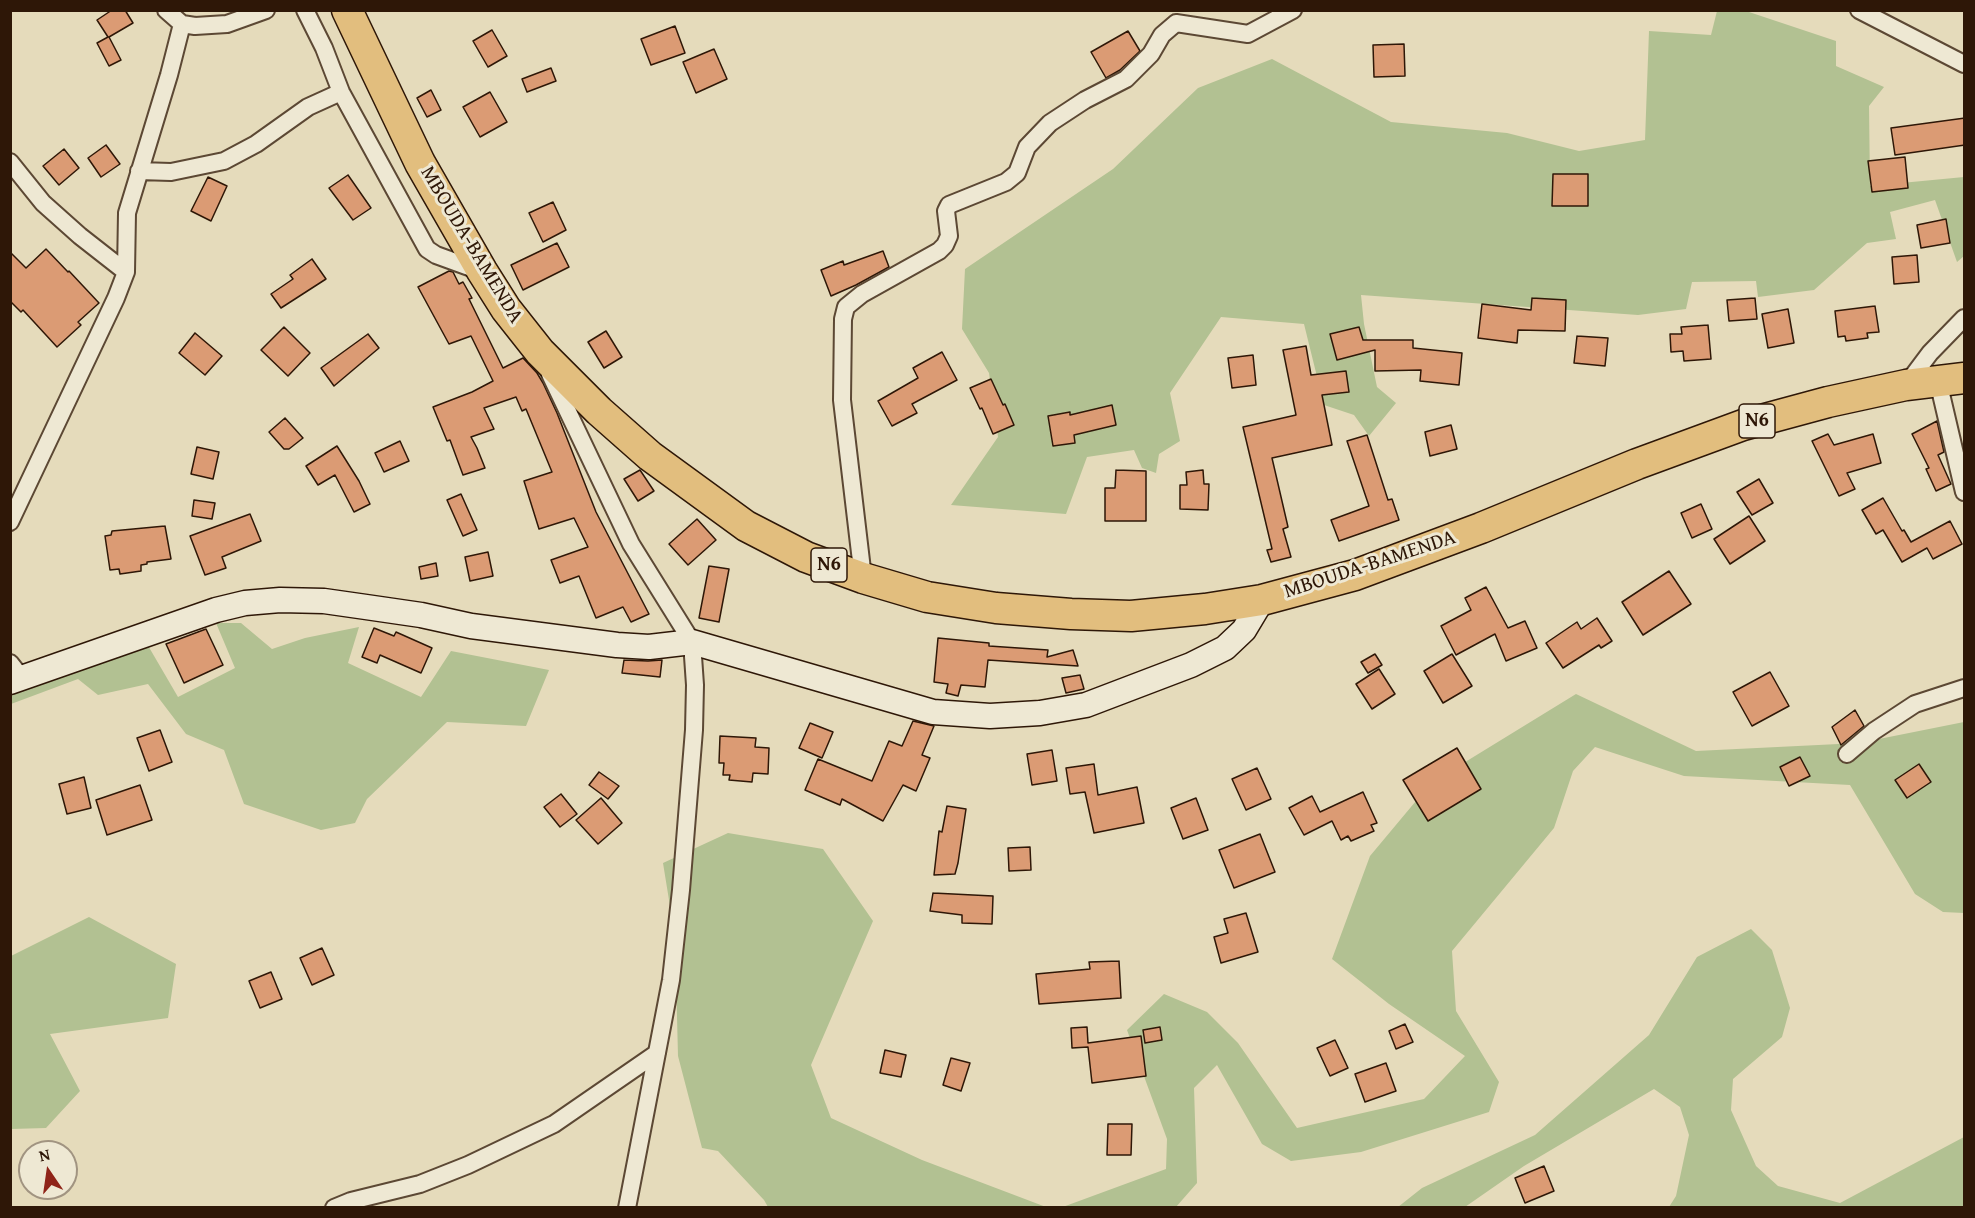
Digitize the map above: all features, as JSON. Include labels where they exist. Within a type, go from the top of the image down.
[{"type":"highway","name":"MBOUDA-BAMENDA","points":[[347,10],[420,163],[506,309],[540,352],[599,411],[650,456],[746,526],[806,557],[863,578],[927,597],[996,608],[1131,616],[1205,609],[1262,600],[1356,574],[1481,528],[1637,464],[1743,425],[1828,402],[1906,385],[1951,380]]},
{"type":"street","points":[[166,10],[182,24],[195,26],[227,24],[266,10]]},
{"type":"street","points":[[305,10],[324,48],[341,92],[427,249],[436,255],[482,271]]},
{"type":"street","points":[[863,578],[842,400],[843,319],[846,307],[862,294],[945,245],[949,236],[945,211],[949,205],[1006,182],[1017,173],[1027,147],[1050,123],[1085,100],[1126,78],[1151,54],[1162,35],[1176,23],[1248,34],[1293,10]]},
{"type":"street","points":[[1859,10],[1965,64]]},
{"type":"street","points":[[10,522],[116,298],[126,272],[128,213],[182,24]]},
{"type":"street","points":[[139,171],[171,172],[224,161],[256,144],[308,107],[341,92]]},
{"type":"street","points":[[10,162],[43,203],[126,272]]},
{"type":"street","points":[[1906,385],[1930,353],[1965,318]]},
{"type":"street","points":[[540,352],[631,544],[692,642],[694,730],[682,879],[670,980],[627,1208]]},
{"type":"street","points":[[1951,380],[1965,492]]},
{"type":"street","points":[[14,674],[72,661],[216,610],[245,603],[280,600],[324,601],[421,615],[471,627],[617,645],[648,647],[692,642],[933,712],[990,716],[1040,713],[1086,705],[1191,665],[1225,648],[1244,630],[1262,600]]},
{"type":"street","points":[[1847,754],[1874,730],[1915,704],[1965,688]]},
{"type":"street","points":[[334,1208],[351,1201],[420,1184],[468,1165],[554,1125],[657,1053]]},
{"type":"green space","points":[[1717,11],[1746,11],[1836,41],[1836,66],[1884,87],[1869,106],[1870,186],[1964,177],[1964,256],[1957,262],[1935,200],[1890,212],[1896,239],[1867,243],[1814,290],[1758,297],[1756,281],[1692,282],[1686,309],[1638,315],[1361,295],[1364,324],[1377,387],[1396,403],[1369,436],[1354,415],[1324,405],[1304,324],[1221,317],[1170,393],[1180,441],[1159,454],[1156,473],[1142,468],[1134,450],[1087,457],[1066,514],[951,505],[998,437],[989,373],[962,329],[965,269],[1113,169],[1198,88],[1272,59],[1391,122],[1507,133],[1579,151],[1645,140],[1649,31],[1711,35]]},
{"type":"green space","points":[[216,623],[241,623],[272,649],[305,638],[359,627],[348,663],[421,697],[451,651],[549,670],[526,726],[447,722],[367,799],[355,823],[321,830],[244,804],[224,750],[186,734],[148,684],[98,695],[78,679],[11,704],[11,677],[143,637],[178,697],[235,668]]},
{"type":"green space","points":[[1576,694],[1696,751],[1859,743],[1964,722],[1964,913],[1943,912],[1915,894],[1850,785],[1684,776],[1595,747],[1573,771],[1554,828],[1452,951],[1456,1011],[1499,1082],[1489,1112],[1361,1152],[1291,1161],[1262,1144],[1217,1065],[1194,1088],[1197,1183],[1176,1207],[1060,1208],[1166,1169],[1167,1139],[1127,1030],[1164,994],[1207,1012],[1238,1043],[1297,1128],[1424,1099],[1465,1056],[1389,1004],[1332,959],[1370,856],[1431,783]]},
{"type":"green space","points":[[728,833],[823,849],[873,921],[811,1065],[831,1118],[922,1160],[1046,1207],[768,1207],[718,1151],[702,1148],[678,1056],[675,937],[663,863]]},
{"type":"green space","points":[[89,917],[176,964],[168,1018],[50,1034],[80,1091],[46,1128],[11,1129],[11,956]]},
{"type":"green space","points":[[1751,929],[1772,950],[1790,1008],[1782,1037],[1733,1079],[1731,1110],[1756,1166],[1778,1186],[1840,1203],[1964,1137],[1964,1207],[1669,1207],[1676,1196],[1689,1135],[1680,1107],[1654,1089],[1524,1166],[1465,1207],[1398,1207],[1422,1188],[1535,1135],[1649,1035],[1697,957]]},
{"type":"building","points":[[112,10],[125,10],[133,23],[109,37],[121,60],[109,66],[97,43],[108,37],[97,20]]},
{"type":"building","points":[[675,26],[685,53],[651,65],[641,39]]},
{"type":"building","points":[[492,30],[507,56],[488,67],[473,41]]},
{"type":"building","points":[[1128,31],[1140,51],[1120,70],[1106,78],[1091,52]]},
{"type":"building","points":[[1404,44],[1405,76],[1374,77],[1373,45]]},
{"type":"building","points":[[714,49],[727,79],[696,93],[683,62]]},
{"type":"building","points":[[551,68],[556,81],[527,92],[522,79]]},
{"type":"building","points":[[431,90],[441,110],[427,117],[417,98]]},
{"type":"building","points":[[490,92],[507,122],[480,137],[463,107]]},
{"type":"building","points":[[1965,118],[1965,145],[1895,155],[1891,128]]},
{"type":"building","points":[[106,145],[120,164],[101,177],[88,158]]},
{"type":"building","points":[[64,149],[79,168],[59,185],[43,166]]},
{"type":"building","points":[[1905,157],[1908,188],[1872,192],[1868,161]]},
{"type":"building","points":[[1553,174],[1588,174],[1588,206],[1552,206]]},
{"type":"building","points":[[348,175],[371,208],[353,220],[329,188]]},
{"type":"building","points":[[208,177],[227,186],[211,221],[191,211]]},
{"type":"building","points":[[553,202],[566,230],[543,242],[529,213]]},
{"type":"building","points":[[1946,219],[1950,243],[1921,248],[1917,225]]},
{"type":"building","points":[[557,243],[569,267],[523,290],[511,265]]},
{"type":"building","points":[[46,249],[99,303],[78,322],[81,325],[57,347],[23,310],[21,312],[10,301],[10,252],[26,268]]},
{"type":"building","points":[[883,251],[889,267],[831,296],[821,270],[843,261],[844,265]]},
{"type":"building","points":[[1917,255],[1919,282],[1894,284],[1892,257]]},
{"type":"building","points":[[312,259],[326,279],[281,308],[271,294],[293,279],[290,275]]},
{"type":"building","points":[[449,271],[453,272],[459,284],[463,282],[472,298],[469,299],[503,368],[523,358],[543,383],[596,512],[649,614],[631,622],[623,607],[596,618],[579,576],[560,583],[551,560],[588,547],[574,518],[539,529],[524,481],[552,472],[526,409],[522,411],[516,397],[484,408],[494,429],[471,437],[485,468],[463,475],[450,440],[447,441],[433,407],[493,381],[471,336],[449,344],[418,287]]},
{"type":"building","points":[[1532,298],[1566,300],[1565,331],[1518,330],[1517,343],[1478,338],[1482,304],[1531,310]]},
{"type":"building","points":[[1755,298],[1757,319],[1729,321],[1727,300]]},
{"type":"building","points":[[1875,306],[1879,332],[1867,333],[1868,338],[1846,341],[1845,336],[1838,337],[1835,311]]},
{"type":"building","points":[[1788,309],[1794,343],[1768,348],[1762,314]]},
{"type":"building","points":[[1708,325],[1711,359],[1684,361],[1683,351],[1671,352],[1670,334],[1682,334],[1681,327]]},
{"type":"building","points":[[284,327],[310,353],[288,376],[261,350]]},
{"type":"building","points":[[1359,327],[1363,340],[1413,340],[1413,348],[1462,353],[1459,385],[1420,381],[1421,370],[1375,371],[1375,350],[1337,360],[1330,334]]},
{"type":"building","points":[[606,331],[622,357],[604,368],[588,342]]},
{"type":"building","points":[[195,333],[222,356],[205,375],[179,353]]},
{"type":"building","points":[[368,334],[379,348],[334,386],[321,368]]},
{"type":"building","points":[[1577,336],[1608,338],[1605,366],[1574,363]]},
{"type":"building","points":[[1306,346],[1311,375],[1346,371],[1349,392],[1322,395],[1332,445],[1272,458],[1288,527],[1283,529],[1291,557],[1271,562],[1267,550],[1272,549],[1243,427],[1296,415],[1283,350]]},
{"type":"building","points":[[942,352],[957,380],[912,404],[917,413],[892,426],[878,401],[918,378],[913,368]]},
{"type":"building","points":[[1253,355],[1256,385],[1232,388],[1228,358]]},
{"type":"building","points":[[991,379],[1014,425],[993,434],[970,388]]},
{"type":"building","points":[[1112,405],[1116,425],[1074,435],[1075,443],[1053,446],[1048,416],[1070,412],[1070,415]]},
{"type":"building","points":[[285,418],[303,438],[289,449],[284,449],[269,432]]},
{"type":"building","points":[[1937,421],[1944,452],[1938,455],[1951,484],[1936,491],[1926,469],[1929,468],[1912,434]]},
{"type":"building","points":[[1451,425],[1457,449],[1430,456],[1425,432]]},
{"type":"building","points":[[1828,434],[1834,445],[1873,434],[1881,463],[1847,473],[1855,489],[1839,496],[1812,441]]},
{"type":"building","points":[[1367,435],[1388,500],[1392,499],[1399,520],[1339,541],[1331,520],[1369,506],[1347,441]]},
{"type":"building","points":[[400,441],[409,461],[384,472],[375,453]]},
{"type":"building","points":[[337,446],[359,481],[370,504],[354,512],[335,475],[318,485],[306,466]]},
{"type":"building","points":[[197,447],[219,452],[213,479],[191,474]]},
{"type":"building","points":[[640,470],[654,491],[638,501],[624,479]]},
{"type":"building","points":[[1116,470],[1146,471],[1146,521],[1105,521],[1105,488],[1115,488]]},
{"type":"building","points":[[1203,470],[1204,484],[1209,484],[1208,510],[1180,509],[1180,485],[1187,485],[1186,472]]},
{"type":"building","points":[[1759,479],[1773,503],[1752,515],[1737,492]]},
{"type":"building","points":[[461,494],[477,530],[463,536],[447,500]]},
{"type":"building","points":[[1883,498],[1911,542],[1950,521],[1962,544],[1933,559],[1927,548],[1902,562],[1883,530],[1876,534],[1862,510]]},
{"type":"building","points":[[194,500],[215,503],[212,519],[192,516]]},
{"type":"building","points":[[1701,504],[1712,529],[1692,538],[1681,513]]},
{"type":"building","points":[[250,514],[261,541],[222,557],[226,568],[205,575],[190,536]]},
{"type":"building","points":[[1749,516],[1765,541],[1730,564],[1714,539]]},
{"type":"building","points":[[697,519],[716,540],[688,565],[669,544]]},
{"type":"building","points":[[165,526],[171,559],[147,562],[141,565],[141,571],[120,574],[119,569],[110,570],[105,536],[111,535],[112,531]]},
{"type":"building","points":[[488,552],[493,576],[470,581],[465,557]]},
{"type":"building","points":[[436,563],[438,576],[421,579],[419,567]]},
{"type":"building","points":[[709,566],[729,569],[719,622],[699,618]]},
{"type":"building","points":[[1669,571],[1691,604],[1643,635],[1622,602]]},
{"type":"building","points":[[1486,587],[1508,628],[1525,621],[1537,648],[1506,661],[1495,634],[1456,655],[1441,626],[1471,610],[1465,598]]},
{"type":"building","points":[[1597,618],[1612,641],[1601,648],[1599,645],[1563,668],[1546,643],[1577,622],[1581,629]]},
{"type":"building","points":[[374,628],[394,636],[396,632],[432,648],[421,673],[380,655],[377,663],[362,657]]},
{"type":"building","points":[[206,629],[223,665],[184,683],[166,644]]},
{"type":"building","points":[[938,638],[989,643],[989,646],[1048,650],[1047,657],[1073,650],[1078,666],[988,660],[985,687],[961,685],[958,696],[946,693],[948,684],[934,682]]},
{"type":"building","points":[[1375,654],[1382,665],[1368,673],[1361,662]]},
{"type":"building","points":[[1452,654],[1472,686],[1443,703],[1424,671]]},
{"type":"building","points":[[624,660],[662,660],[660,677],[622,673]]},
{"type":"building","points":[[1379,669],[1395,694],[1372,709],[1356,684]]},
{"type":"building","points":[[1770,672],[1789,706],[1752,726],[1733,692]]},
{"type":"building","points":[[1080,675],[1084,689],[1066,693],[1062,678]]},
{"type":"building","points":[[1855,710],[1864,726],[1841,745],[1832,727]]},
{"type":"building","points":[[913,721],[934,726],[922,755],[930,758],[916,791],[903,785],[883,821],[842,799],[840,805],[805,790],[818,759],[872,781],[889,741],[902,746]]},
{"type":"building","points":[[810,723],[833,732],[822,758],[799,748]]},
{"type":"building","points":[[160,730],[172,762],[149,771],[137,738]]},
{"type":"building","points":[[720,736],[756,738],[755,747],[769,748],[768,774],[753,773],[752,782],[729,780],[730,775],[723,775],[724,763],[719,763]]},
{"type":"building","points":[[1457,748],[1481,789],[1428,821],[1403,780]]},
{"type":"building","points":[[1052,750],[1057,781],[1032,785],[1027,754]]},
{"type":"building","points":[[1800,757],[1810,776],[1789,786],[1780,767]]},
{"type":"building","points":[[1094,764],[1098,795],[1137,787],[1144,823],[1094,833],[1085,792],[1070,794],[1066,768]]},
{"type":"building","points":[[1919,764],[1931,782],[1907,798],[1895,780]]},
{"type":"building","points":[[1257,768],[1271,799],[1246,810],[1232,779]]},
{"type":"building","points":[[599,772],[619,786],[608,799],[589,785]]},
{"type":"building","points":[[84,777],[91,808],[67,814],[59,784]]},
{"type":"building","points":[[140,785],[152,820],[107,835],[96,800]]},
{"type":"building","points":[[1363,792],[1377,823],[1371,825],[1374,831],[1351,841],[1348,836],[1341,840],[1332,821],[1304,835],[1289,808],[1312,796],[1320,812]]},
{"type":"building","points":[[561,794],[577,814],[560,827],[544,807]]},
{"type":"building","points":[[601,798],[622,823],[598,844],[576,820]]},
{"type":"building","points":[[1196,798],[1208,830],[1183,839],[1171,808]]},
{"type":"building","points":[[947,806],[966,809],[958,863],[955,874],[934,875],[939,831],[942,832]]},
{"type":"building","points":[[1260,834],[1275,872],[1234,888],[1219,850]]},
{"type":"building","points":[[1030,847],[1031,870],[1009,871],[1008,848]]},
{"type":"building","points":[[933,893],[993,896],[992,924],[962,923],[962,915],[930,911]]},
{"type":"building","points":[[1246,913],[1258,952],[1221,963],[1214,937],[1228,933],[1224,919]]},
{"type":"building","points":[[322,948],[334,975],[312,985],[300,958]]},
{"type":"building","points":[[1119,961],[1121,998],[1039,1004],[1036,974],[1090,969],[1089,962]]},
{"type":"building","points":[[271,972],[282,999],[260,1008],[249,981]]},
{"type":"building","points":[[1405,1024],[1413,1042],[1396,1049],[1389,1031]]},
{"type":"building","points":[[1087,1027],[1088,1043],[1141,1036],[1146,1076],[1092,1083],[1088,1047],[1072,1048],[1071,1028]]},
{"type":"building","points":[[1160,1027],[1162,1040],[1145,1043],[1143,1030]]},
{"type":"building","points":[[1335,1040],[1348,1068],[1330,1076],[1317,1048]]},
{"type":"building","points":[[885,1050],[906,1055],[901,1077],[880,1073]]},
{"type":"building","points":[[951,1058],[970,1063],[961,1091],[943,1085]]},
{"type":"building","points":[[1386,1063],[1396,1091],[1365,1102],[1355,1074]]},
{"type":"building","points":[[1108,1124],[1132,1124],[1131,1155],[1107,1155]]},
{"type":"building","points":[[1544,1166],[1554,1191],[1525,1203],[1515,1178]]}]
